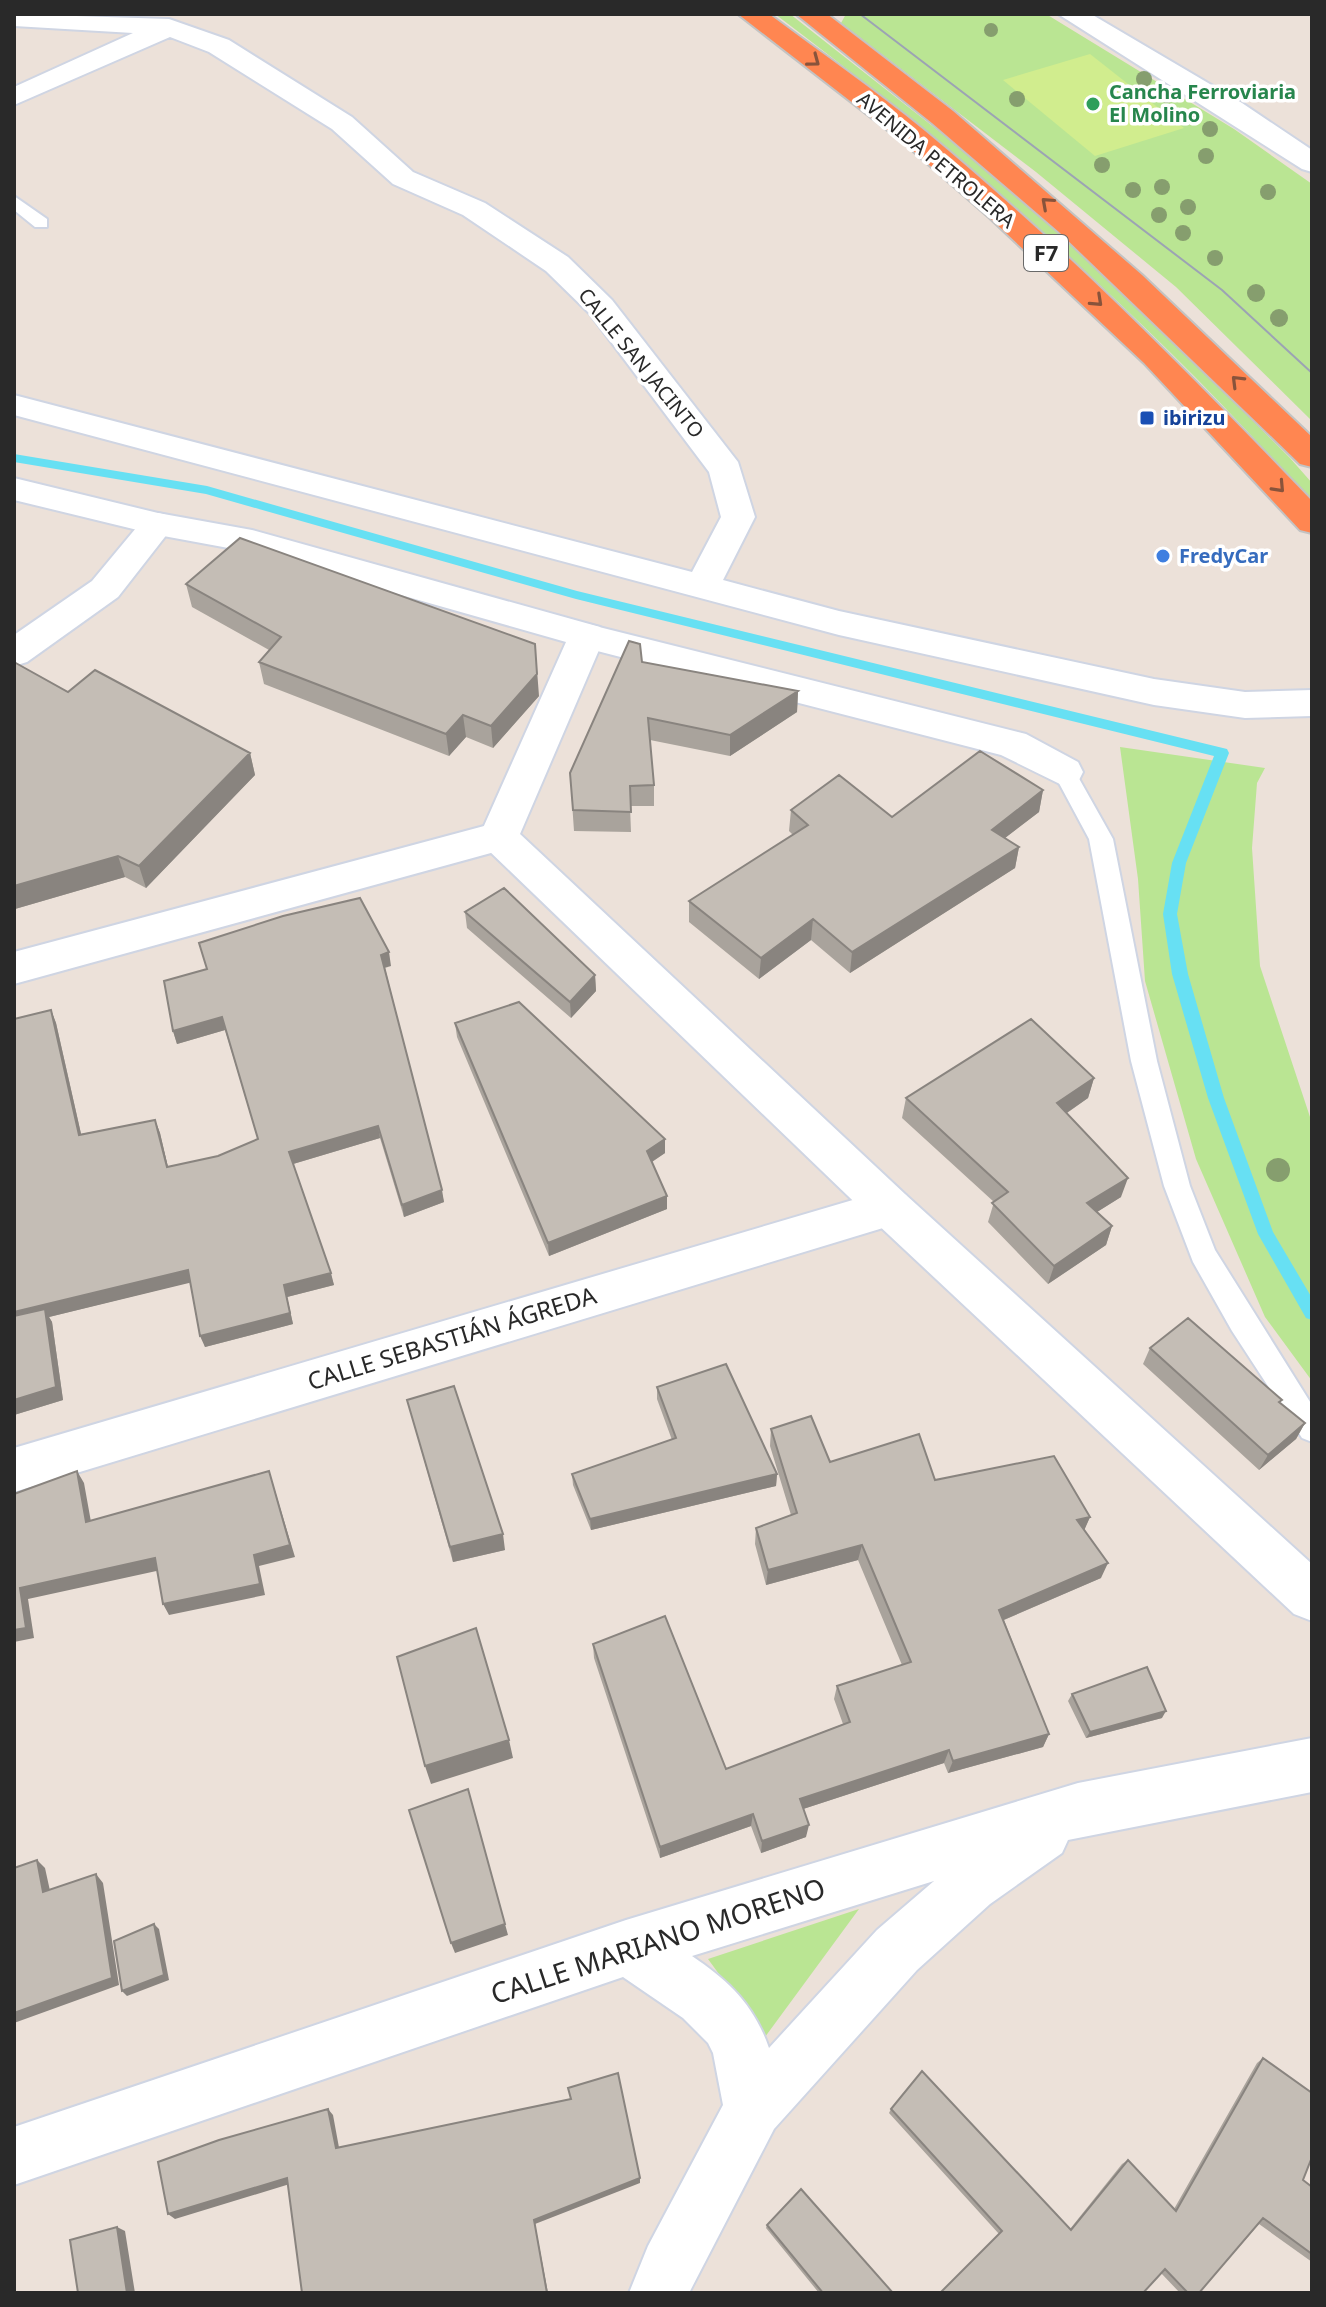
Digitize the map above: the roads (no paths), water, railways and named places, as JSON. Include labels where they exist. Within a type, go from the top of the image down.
[{"type":"highway","name":"AVENIDA PETROLERA","points":[[752,14],[913,136],[1001,212],[1155,356],[1312,522]]},
{"type":"highway","name":"AVENIDA PETROLERA","points":[[810,14],[1030,188],[1187,330],[1312,456]]},
{"type":"street","points":[[14,97],[197,14]]},
{"type":"street","points":[[1072,14],[1232,109],[1312,163]]},
{"type":"street","name":"CALLE SAN JACINTO","points":[[14,18],[169,27],[219,46],[342,123],[403,178],[474,209],[557,264],[601,307],[726,470],[738,517],[702,586]]},
{"type":"street","points":[[14,405],[839,623],[1154,692],[1245,705],[1312,703]]},
{"type":"street","points":[[14,489],[158,524],[252,541],[587,636],[1013,744],[1064,772]]},
{"type":"street","points":[[14,653],[105,589],[158,524]]},
{"type":"street","points":[[499,837],[587,636]]},
{"type":"street","points":[[14,968],[499,837]]},
{"type":"street","points":[[499,837],[890,1208],[1312,1597]]},
{"type":"street","name":"CALLE SEBASTIÁN ÁGREDA","points":[[14,1470],[890,1208]]},
{"type":"street","name":"CALLE MARIANO MORENO","points":[[14,2156],[626,1948],[1078,1810],[1312,1765]]},
{"type":"street","points":[[659,2293],[669,2267],[753,2108],[897,1950],[971,1885],[1078,1810]]},
{"type":"street","points":[[626,1948],[667,1970],[709,2004],[736,2035],[753,2108]]},
{"type":"lane","points":[[14,201],[41,223]]},
{"type":"lane","points":[[1064,772],[1101,839],[1144,1061],[1177,1186],[1203,1254],[1242,1322],[1312,1429]]},
{"type":"waterway","points":[[14,458],[207,490],[576,595],[1222,753],[1179,863],[1170,914],[1180,974],[1216,1098],[1266,1234],[1312,1313]]},
{"type":"tram line","points":[[860,14],[1222,290],[1312,373]]},
{"type":"place","name":"Cancha Ferroviaria El Molino","points":[[1093,104]]},
{"type":"place","name":"ibirizu","points":[[1147,418]]},
{"type":"place","name":"FredyCar","points":[[1163,556]]}]
